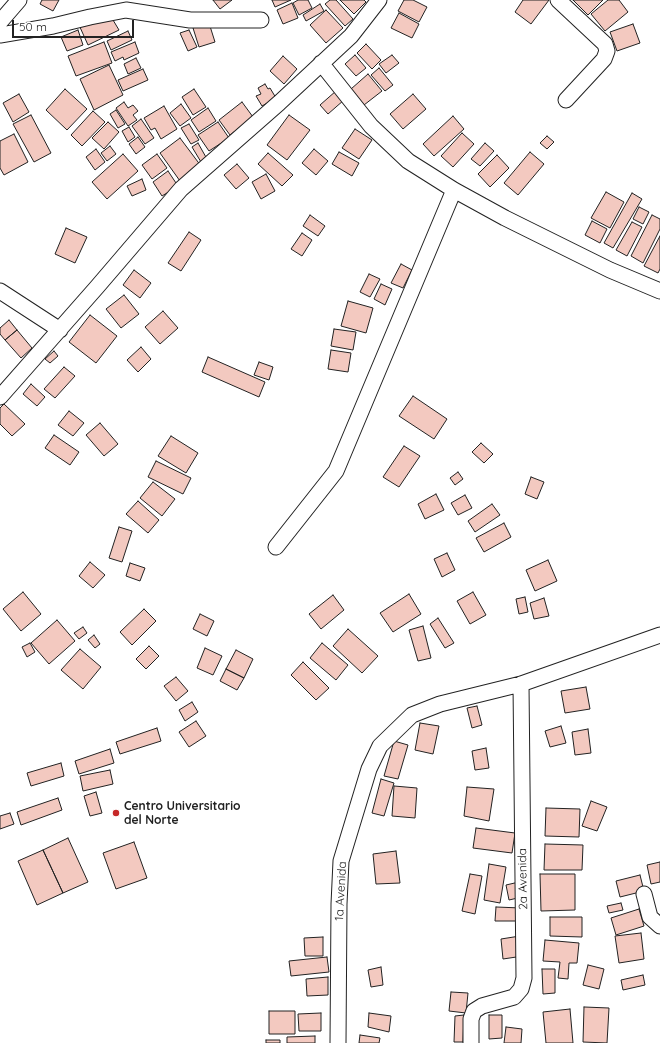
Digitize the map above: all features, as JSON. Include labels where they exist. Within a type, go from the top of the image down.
[{"type":"street","points":[[0,22],[19,0]]},
{"type":"street","points":[[0,397],[60,330],[181,189],[279,103],[351,36],[379,0]]},
{"type":"street","points":[[558,0],[605,44],[607,51],[604,59],[566,100]]},
{"type":"street","points":[[0,35],[126,10],[190,20],[261,20]]},
{"type":"street","points":[[322,63],[371,126],[408,161],[454,190],[505,218],[610,270],[660,291]]},
{"type":"street","points":[[276,547],[336,471],[454,190]]},
{"type":"street","points":[[0,290],[60,330]]},
{"type":"street","name":"1a Avenida","points":[[338,1043],[338,904],[341,861],[368,769],[380,746],[412,715],[440,704],[521,684],[660,635]]},
{"type":"street","name":"2a Avenida","points":[[471,1043],[471,1019],[474,1011],[482,1006],[514,997],[521,989],[524,978],[521,684]]},
{"type":"street","points":[[644,894],[650,917],[660,926]]},
{"type":"building","points":[[42,0],[59,0],[53,11],[40,4]]},
{"type":"building","points":[[213,0],[232,0],[220,9]]},
{"type":"building","points":[[272,0],[291,0],[275,7]]},
{"type":"building","points":[[298,0],[308,0],[312,8],[299,15],[293,3]]},
{"type":"building","points":[[330,0],[336,0],[353,19],[345,26],[325,4]]},
{"type":"building","points":[[340,0],[364,0],[366,2],[354,14]]},
{"type":"building","points":[[404,0],[413,0],[427,7],[419,22],[398,11]]},
{"type":"building","points":[[523,0],[549,0],[531,24],[515,12]]},
{"type":"building","points":[[573,0],[603,0],[588,15]]},
{"type":"building","points":[[608,0],[619,0],[628,12],[605,31],[591,14]]},
{"type":"building","points":[[292,3],[298,18],[283,24],[277,10]]},
{"type":"building","points":[[320,4],[324,11],[306,21],[303,15]]},
{"type":"building","points":[[326,10],[343,28],[326,43],[310,25]]},
{"type":"building","points":[[399,13],[419,24],[412,38],[391,28]]},
{"type":"building","points":[[110,15],[119,30],[88,45],[79,25]]},
{"type":"building","points":[[209,23],[215,42],[199,47],[193,28]]},
{"type":"building","points":[[633,24],[640,43],[617,51],[610,32]]},
{"type":"building","points":[[78,30],[83,45],[67,51],[61,37]]},
{"type":"building","points":[[189,30],[197,47],[188,51],[180,33]]},
{"type":"building","points":[[128,31],[132,40],[111,50],[107,41]]},
{"type":"building","points":[[104,42],[112,63],[76,76],[68,56]]},
{"type":"building","points":[[135,42],[139,53],[124,60],[123,57],[115,61],[111,52]]},
{"type":"building","points":[[366,44],[381,60],[372,69],[357,53]]},
{"type":"building","points":[[355,55],[366,68],[356,76],[345,64]]},
{"type":"building","points":[[392,55],[399,63],[386,73],[379,64]]},
{"type":"building","points":[[283,56],[297,69],[284,84],[270,71]]},
{"type":"building","points":[[136,58],[141,68],[128,74],[124,64]]},
{"type":"building","points":[[109,65],[123,95],[94,110],[80,79]]},
{"type":"building","points":[[379,68],[393,85],[385,91],[371,75]]},
{"type":"building","points":[[143,69],[148,80],[123,91],[118,80]]},
{"type":"building","points":[[368,74],[382,91],[364,105],[351,89]]},
{"type":"building","points":[[265,84],[268,89],[270,88],[276,98],[262,106],[256,96],[261,94],[258,88]]},
{"type":"building","points":[[65,89],[87,109],[67,130],[46,110]]},
{"type":"building","points":[[194,89],[206,107],[193,115],[182,97]]},
{"type":"building","points":[[336,91],[344,100],[328,114],[320,105]]},
{"type":"building","points":[[19,94],[29,112],[13,122],[3,103]]},
{"type":"building","points":[[413,94],[426,109],[403,129],[390,114]]},
{"type":"building","points":[[124,102],[128,108],[133,105],[138,111],[133,115],[137,120],[128,126],[116,108]]},
{"type":"building","points":[[242,102],[253,117],[230,135],[219,120]]},
{"type":"building","points":[[181,104],[191,118],[180,126],[170,113]]},
{"type":"building","points":[[164,106],[177,129],[161,139],[155,128],[151,130],[144,118]]},
{"type":"building","points":[[208,108],[216,121],[199,132],[191,120]]},
{"type":"building","points":[[116,110],[125,124],[118,128],[110,114]]},
{"type":"building","points":[[93,111],[105,122],[82,146],[71,135]]},
{"type":"building","points":[[31,115],[51,153],[34,162],[13,124]]},
{"type":"building","points":[[289,115],[310,130],[287,160],[267,145]]},
{"type":"building","points":[[453,116],[464,129],[434,156],[423,144]]},
{"type":"building","points":[[141,119],[154,138],[145,144],[132,126]]},
{"type":"building","points":[[108,122],[119,132],[104,149],[92,138]]},
{"type":"building","points":[[218,122],[229,138],[209,151],[198,135]]},
{"type":"building","points":[[189,124],[199,140],[191,144],[181,128]]},
{"type":"building","points":[[129,127],[135,137],[128,142],[122,131]]},
{"type":"building","points":[[355,129],[372,140],[359,159],[342,148]]},
{"type":"building","points":[[462,133],[474,144],[453,167],[441,156]]},
{"type":"building","points":[[14,134],[28,162],[4,175],[0,168],[0,141]]},
{"type":"building","points":[[547,136],[554,142],[547,149],[540,143]]},
{"type":"building","points":[[138,137],[145,147],[136,154],[129,144]]},
{"type":"building","points":[[180,138],[201,166],[180,181],[160,153]]},
{"type":"building","points":[[198,143],[207,159],[201,162],[192,147]]},
{"type":"building","points":[[485,143],[494,151],[480,166],[471,159]]},
{"type":"building","points":[[110,146],[116,154],[107,161],[101,153]]},
{"type":"building","points":[[96,149],[105,162],[95,170],[86,157]]},
{"type":"building","points":[[314,149],[328,161],[316,175],[302,163]]},
{"type":"building","points":[[339,152],[359,163],[352,176],[332,164]]},
{"type":"building","points":[[530,152],[544,164],[518,195],[504,183]]},
{"type":"building","points":[[268,153],[293,175],[282,186],[258,164]]},
{"type":"building","points":[[123,154],[138,171],[107,199],[92,182]]},
{"type":"building","points":[[157,154],[167,168],[152,179],[142,165]]},
{"type":"building","points":[[497,155],[509,168],[490,187],[478,174]]},
{"type":"building","points":[[237,164],[249,178],[236,189],[224,175]]},
{"type":"building","points":[[168,171],[178,186],[162,196],[153,182]]},
{"type":"building","points":[[266,174],[275,191],[261,199],[252,182]]},
{"type":"building","points":[[142,179],[146,190],[132,196],[127,186]]},
{"type":"building","points":[[606,192],[624,202],[610,228],[591,218]]},
{"type":"building","points":[[632,193],[642,199],[613,248],[604,243]]},
{"type":"building","points":[[639,207],[649,212],[643,224],[633,219]]},
{"type":"building","points":[[310,215],[325,226],[318,236],[303,226]]},
{"type":"building","points":[[652,215],[660,219],[660,229],[643,263],[631,256]]},
{"type":"building","points":[[592,221],[607,229],[600,243],[585,235]]},
{"type":"building","points":[[632,222],[642,227],[627,256],[616,250]]},
{"type":"building","points":[[66,228],[87,237],[75,263],[55,254]]},
{"type":"building","points":[[189,232],[201,240],[181,271],[168,263]]},
{"type":"building","points":[[302,233],[312,240],[302,256],[291,249]]},
{"type":"building","points":[[660,236],[660,269],[658,273],[644,266]]},
{"type":"building","points":[[401,264],[412,270],[403,288],[391,283]]},
{"type":"building","points":[[134,270],[151,283],[140,298],[123,285]]},
{"type":"building","points":[[369,274],[380,279],[370,297],[360,292]]},
{"type":"building","points":[[381,284],[392,289],[385,305],[374,299]]},
{"type":"building","points":[[124,295],[139,314],[121,328],[106,309]]},
{"type":"building","points":[[348,301],[373,308],[366,333],[341,326]]},
{"type":"building","points":[[163,311],[178,328],[160,344],[145,327]]},
{"type":"building","points":[[90,315],[117,336],[96,363],[69,342]]},
{"type":"building","points":[[9,320],[17,330],[5,340],[0,334],[0,328]]},
{"type":"building","points":[[334,329],[356,332],[353,350],[331,346]]},
{"type":"building","points":[[17,330],[32,348],[21,358],[5,340]]},
{"type":"building","points":[[141,347],[151,359],[138,372],[127,360]]},
{"type":"building","points":[[331,350],[351,353],[348,372],[328,369]]},
{"type":"building","points":[[54,351],[58,356],[50,363],[45,359]]},
{"type":"building","points":[[208,357],[265,382],[259,397],[202,372]]},
{"type":"building","points":[[259,362],[273,367],[269,380],[254,375]]},
{"type":"building","points":[[64,367],[75,376],[55,398],[44,389]]},
{"type":"building","points":[[31,384],[45,397],[37,406],[23,394]]},
{"type":"building","points":[[413,396],[447,419],[434,439],[399,416]]},
{"type":"building","points":[[4,404],[25,424],[12,436],[0,424],[0,408]]},
{"type":"building","points":[[69,411],[84,423],[73,436],[58,425]]},
{"type":"building","points":[[100,423],[118,444],[104,456],[86,435]]},
{"type":"building","points":[[54,435],[79,452],[70,465],[45,448]]},
{"type":"building","points":[[171,436],[198,453],[186,473],[158,456]]},
{"type":"building","points":[[481,443],[493,454],[484,463],[472,452]]},
{"type":"building","points":[[404,446],[420,456],[399,487],[383,477]]},
{"type":"building","points":[[156,461],[191,478],[183,494],[148,477]]},
{"type":"building","points":[[458,472],[463,479],[455,485],[450,478]]},
{"type":"building","points":[[531,477],[544,482],[537,499],[525,494]]},
{"type":"building","points":[[153,482],[175,499],[162,516],[140,498]]},
{"type":"building","points":[[436,494],[444,510],[425,519],[418,504]]},
{"type":"building","points":[[465,495],[472,508],[458,515],[451,503]]},
{"type":"building","points":[[138,501],[159,520],[148,533],[126,514]]},
{"type":"building","points":[[492,504],[500,515],[475,532],[468,521]]},
{"type":"building","points":[[504,523],[511,537],[484,552],[476,538]]},
{"type":"building","points":[[119,527],[132,531],[122,562],[109,558]]},
{"type":"building","points":[[447,553],[455,570],[442,577],[434,559]]},
{"type":"building","points":[[548,560],[557,581],[535,591],[526,570]]},
{"type":"building","points":[[90,562],[105,575],[93,588],[79,576]]},
{"type":"building","points":[[130,563],[145,568],[140,581],[126,576]]},
{"type":"building","points":[[23,592],[41,614],[21,631],[3,609]]},
{"type":"building","points":[[473,592],[486,615],[470,624],[457,601]]},
{"type":"building","points":[[409,594],[421,614],[393,632],[380,613]]},
{"type":"building","points":[[333,595],[344,610],[321,629],[309,614]]},
{"type":"building","points":[[525,597],[528,612],[519,614],[516,599]]},
{"type":"building","points":[[544,598],[549,616],[534,619],[530,603]]},
{"type":"building","points":[[144,609],[156,621],[132,645],[120,632]]},
{"type":"building","points":[[200,614],[214,621],[207,636],[193,629]]},
{"type":"building","points":[[438,618],[454,643],[445,648],[430,624]]},
{"type":"building","points":[[57,620],[75,641],[49,664],[31,643]]},
{"type":"building","points":[[423,626],[431,658],[418,661],[409,630]]},
{"type":"building","points":[[83,627],[87,633],[79,639],[74,633]]},
{"type":"building","points":[[348,629],[378,656],[362,673],[333,646]]},
{"type":"building","points":[[94,635],[100,644],[95,648],[88,640]]},
{"type":"building","points":[[30,643],[35,652],[27,657],[22,647]]},
{"type":"building","points":[[322,643],[348,665],[336,680],[310,658]]},
{"type":"building","points":[[149,646],[159,656],[146,669],[136,659]]},
{"type":"building","points":[[205,648],[222,656],[213,675],[197,668]]},
{"type":"building","points":[[80,649],[101,667],[83,689],[61,670]]},
{"type":"building","points":[[236,650],[253,659],[244,678],[226,669]]},
{"type":"building","points":[[303,662],[329,688],[316,700],[291,675]]},
{"type":"building","points":[[226,669],[244,678],[237,690],[220,681]]},
{"type":"building","points":[[176,677],[188,691],[176,701],[164,686]]},
{"type":"building","points":[[586,687],[590,709],[565,713],[561,691]]},
{"type":"building","points":[[192,702],[198,712],[185,721],[179,710]]},
{"type":"building","points":[[477,706],[482,725],[472,728],[467,708]]},
{"type":"building","points":[[196,721],[206,736],[189,747],[179,732]]},
{"type":"building","points":[[420,723],[439,726],[433,754],[415,750]]},
{"type":"building","points":[[561,726],[566,743],[550,747],[545,731]]},
{"type":"building","points":[[157,728],[161,741],[120,754],[116,742]]},
{"type":"building","points":[[588,729],[591,753],[575,755],[572,732]]},
{"type":"building","points":[[394,741],[408,745],[398,779],[384,776]]},
{"type":"building","points":[[486,748],[489,768],[475,770],[472,751]]},
{"type":"building","points":[[110,749],[114,763],[79,774],[75,761]]},
{"type":"building","points":[[61,763],[64,776],[31,786],[27,773]]},
{"type":"building","points":[[110,770],[113,784],[83,791],[80,776]]},
{"type":"building","points":[[381,779],[394,783],[384,816],[372,813]]},
{"type":"building","points":[[394,786],[417,788],[415,818],[392,816]]},
{"type":"building","points":[[467,787],[494,789],[489,821],[464,816]]},
{"type":"building","points":[[96,792],[102,813],[90,816],[84,796]]},
{"type":"building","points":[[58,798],[62,810],[21,825],[17,812]]},
{"type":"building","points":[[591,801],[607,807],[597,831],[582,826]]},
{"type":"building","points":[[546,808],[580,809],[579,837],[545,836]]},
{"type":"building","points":[[10,813],[14,824],[0,829],[0,816]]},
{"type":"building","points":[[476,828],[515,833],[512,853],[473,848]]},
{"type":"building","points":[[68,838],[88,882],[63,893],[43,850]]},
{"type":"building","points":[[134,842],[147,878],[116,889],[103,853]]},
{"type":"building","points":[[545,844],[583,845],[582,870],[544,870]]},
{"type":"building","points":[[43,850],[63,893],[37,905],[18,861]]},
{"type":"building","points":[[396,851],[400,883],[376,884],[373,854]]},
{"type":"building","points":[[660,862],[660,882],[651,884],[647,865]]},
{"type":"building","points":[[489,864],[506,867],[500,903],[484,900]]},
{"type":"building","points":[[470,874],[482,876],[475,914],[462,911]]},
{"type":"building","points":[[540,874],[575,874],[575,910],[541,911]]},
{"type":"building","points":[[640,875],[644,891],[620,897],[616,881]]},
{"type":"building","points":[[519,882],[522,897],[509,900],[506,885]]},
{"type":"building","points":[[621,903],[623,910],[609,913],[607,906]]},
{"type":"building","points":[[496,907],[521,908],[520,921],[495,921]]},
{"type":"building","points":[[639,909],[644,926],[616,935],[611,918]]},
{"type":"building","points":[[550,917],[582,917],[582,937],[550,936]]},
{"type":"building","points":[[641,933],[644,959],[619,963],[615,936]]},
{"type":"building","points":[[520,936],[523,956],[503,959],[501,939]]},
{"type":"building","points":[[323,937],[323,956],[305,956],[304,938]]},
{"type":"building","points":[[545,940],[579,943],[577,963],[569,963],[568,979],[558,978],[560,962],[543,961]]},
{"type":"building","points":[[327,957],[329,972],[291,976],[289,961]]},
{"type":"building","points":[[588,965],[604,969],[599,989],[583,985]]},
{"type":"building","points":[[381,967],[383,985],[371,987],[368,970]]},
{"type":"building","points":[[542,969],[555,969],[555,993],[543,994]]},
{"type":"building","points":[[643,975],[645,985],[623,990],[621,980]]},
{"type":"building","points":[[328,977],[328,995],[307,996],[306,979]]},
{"type":"building","points":[[451,992],[468,993],[466,1013],[449,1011]]},
{"type":"building","points":[[584,1007],[609,1008],[607,1043],[583,1042]]},
{"type":"building","points":[[570,1009],[573,1043],[546,1043],[543,1012]]},
{"type":"building","points":[[269,1011],[295,1011],[295,1034],[269,1034]]},
{"type":"building","points":[[321,1013],[321,1031],[299,1031],[298,1014]]},
{"type":"building","points":[[369,1013],[391,1016],[389,1032],[368,1027]]},
{"type":"building","points":[[464,1015],[463,1042],[454,1042],[455,1016]]},
{"type":"building","points":[[489,1015],[502,1015],[502,1038],[489,1039]]},
{"type":"building","points":[[506,1027],[522,1029],[521,1043],[504,1043]]},
{"type":"building","points":[[360,1035],[380,1038],[379,1043],[359,1043]]},
{"type":"building","points":[[315,1036],[315,1043],[287,1043],[287,1037]]},
{"type":"building","points":[[266,1040],[280,1040],[280,1043],[266,1043]]},
{"type":"place","name":"Centro Universitario del Norte","points":[[116,813]]}]
